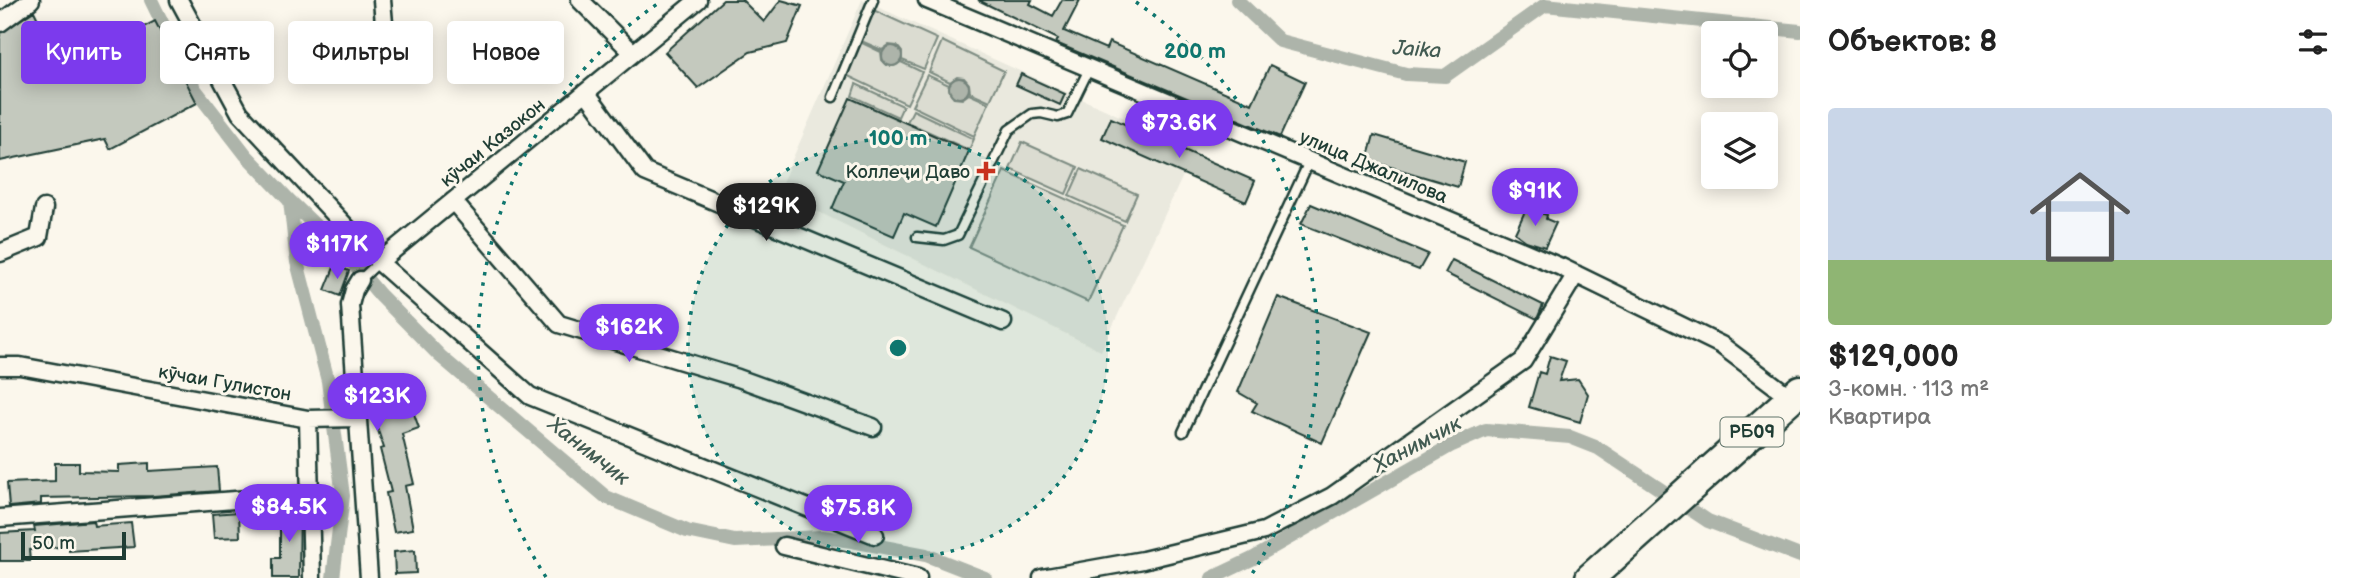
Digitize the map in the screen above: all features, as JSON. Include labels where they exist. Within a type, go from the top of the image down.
[{"type":"highway","name":"РБ09","points":[[1590,578],[1795,393]]},
{"type":"street","points":[[0,23],[31,0]]},
{"type":"street","points":[[179,0],[240,113],[369,271],[530,396],[875,535]]},
{"type":"street","points":[[382,0],[384,21]]},
{"type":"street","points":[[580,0],[633,53]]},
{"type":"street","name":"кӯчаи Казокон","points":[[369,271],[698,0]]},
{"type":"street","name":"улица Джалилова","points":[[927,0],[1576,274],[1721,345],[1795,393]]},
{"type":"street","points":[[586,92],[645,172],[1003,322]]},
{"type":"street","points":[[453,201],[559,324],[737,378],[873,427]]},
{"type":"street","points":[[0,253],[39,237],[44,208]]},
{"type":"street","points":[[369,271],[354,290],[350,305],[369,578]]},
{"type":"street","points":[[1042,578],[1143,560],[1264,531],[1332,496],[1523,361],[1576,274]]},
{"type":"street","name":"кӯчаи Гулистон","points":[[0,366],[20,366],[308,419],[312,494],[312,578]]},
{"type":"street","points":[[308,419],[358,418]]},
{"type":"street","points":[[0,518],[312,494]]},
{"type":"street","points":[[784,547],[918,578]]},
{"type":"lane","points":[[833,97],[873,0]]},
{"type":"lane","points":[[917,237],[944,240],[958,235],[1009,130],[1032,114],[1058,117],[1067,114],[1089,69]]},
{"type":"lane","points":[[1184,432],[1309,162]]},
{"type":"shaded area","name":"Коллеҷи Даво","points":[[862,0],[1195,150],[1101,351],[778,192]]},
{"type":"shaded area","points":[[871,9],[937,39],[924,69],[902,60],[902,52],[897,46],[889,45],[882,50],[859,40]]},
{"type":"shaded area","points":[[858,41],[881,52],[882,60],[887,65],[894,66],[901,62],[922,72],[907,104],[844,74]]},
{"type":"shaded area","points":[[942,41],[1004,71],[990,101],[970,92],[969,84],[964,78],[957,77],[950,82],[929,72]]},
{"type":"shaded area","points":[[892,46],[899,49],[902,56],[899,63],[892,66],[885,63],[882,56],[885,49]]},
{"type":"shaded area","points":[[927,75],[949,85],[954,98],[962,99],[969,94],[989,103],[974,136],[912,106]]},
{"type":"shaded area","points":[[959,78],[966,81],[969,88],[966,95],[959,98],[952,95],[949,88],[952,81]]},
{"type":"shaded area","points":[[856,84],[903,106],[898,117],[852,96]]},
{"type":"shaded area","points":[[913,110],[974,139],[969,150],[907,122]]},
{"type":"shaded area","points":[[1022,142],[1078,167],[1066,194],[1010,169]]},
{"type":"shaded area","points":[[1081,169],[1137,194],[1125,221],[1069,196]]},
{"type":"shaded area","points":[[1004,171],[1123,225],[1088,302],[969,247]]},
{"type":"building","points":[[723,0],[742,0],[764,22],[781,0],[802,6],[787,43],[750,52],[698,88],[665,52]]},
{"type":"building","points":[[978,0],[1032,0],[1030,4],[1053,16],[1062,0],[1080,0],[1064,31],[1106,49],[1109,42],[1252,104],[1270,65],[1305,82],[1280,137],[1056,43],[1058,39]]},
{"type":"building","points":[[34,11],[39,21],[21,21],[21,84],[146,84],[146,26],[155,21],[160,31],[160,84],[187,84],[197,103],[110,149],[105,139],[0,161],[0,33]]},
{"type":"building","points":[[1021,74],[1065,94],[1060,105],[1016,85]]},
{"type":"building","points":[[850,98],[969,151],[936,227],[904,213],[894,236],[832,209],[844,181],[818,170]]},
{"type":"building","points":[[1111,118],[1255,181],[1246,202],[1102,138]]},
{"type":"building","points":[[1374,135],[1465,162],[1458,187],[1367,160]]},
{"type":"building","points":[[1311,204],[1428,254],[1419,270],[1301,224]]},
{"type":"building","points":[[1526,209],[1547,215],[1546,219],[1556,223],[1545,247],[1526,241],[1515,233]]},
{"type":"building","points":[[1452,260],[1543,305],[1537,319],[1445,273]]},
{"type":"building","points":[[335,265],[349,271],[340,296],[325,290]]},
{"type":"building","points":[[1278,297],[1371,332],[1322,443],[1252,411],[1257,403],[1238,392]]},
{"type":"building","points":[[1550,356],[1566,361],[1559,381],[1578,379],[1588,394],[1580,422],[1529,407],[1539,372],[1545,374]]},
{"type":"building","points":[[409,400],[419,428],[402,434],[414,484],[405,486],[413,529],[394,532],[386,493],[391,492],[380,449],[384,448],[372,413]]},
{"type":"building","points":[[55,463],[79,463],[79,471],[119,472],[119,465],[149,463],[149,471],[217,467],[219,491],[153,496],[41,498],[41,504],[9,507],[7,483],[55,481]]},
{"type":"building","points":[[300,505],[299,578],[273,578],[273,558],[280,558],[280,507]]},
{"type":"building","points":[[239,512],[240,537],[214,538],[212,514]]},
{"type":"building","points":[[93,521],[94,526],[131,523],[134,547],[69,551],[69,546],[29,550],[30,561],[0,561],[0,533],[35,531],[34,526]]},
{"type":"building","points":[[415,550],[416,573],[395,574],[394,552]]},
{"type":"waterway","name":"Ханимчик","points":[[151,0],[194,88],[246,155],[290,201],[297,262],[328,381],[343,496],[333,578]]},
{"type":"waterway","name":"Jaika","points":[[1237,0],[1280,41],[1406,74],[1445,76],[1545,5],[1800,31]]},
{"type":"waterway","name":"Ханимчик","points":[[290,201],[350,259],[379,294],[440,356],[606,497],[687,531],[735,541],[822,537],[852,541],[926,555],[985,578]]},
{"type":"waterway","name":"Ханимчик","points":[[1212,578],[1252,559],[1452,445],[1486,430],[1570,437],[1598,448],[1708,521],[1800,556]]},
{"type":"place","name":"Коллеҷи Даво","points":[[986,171]]}]
